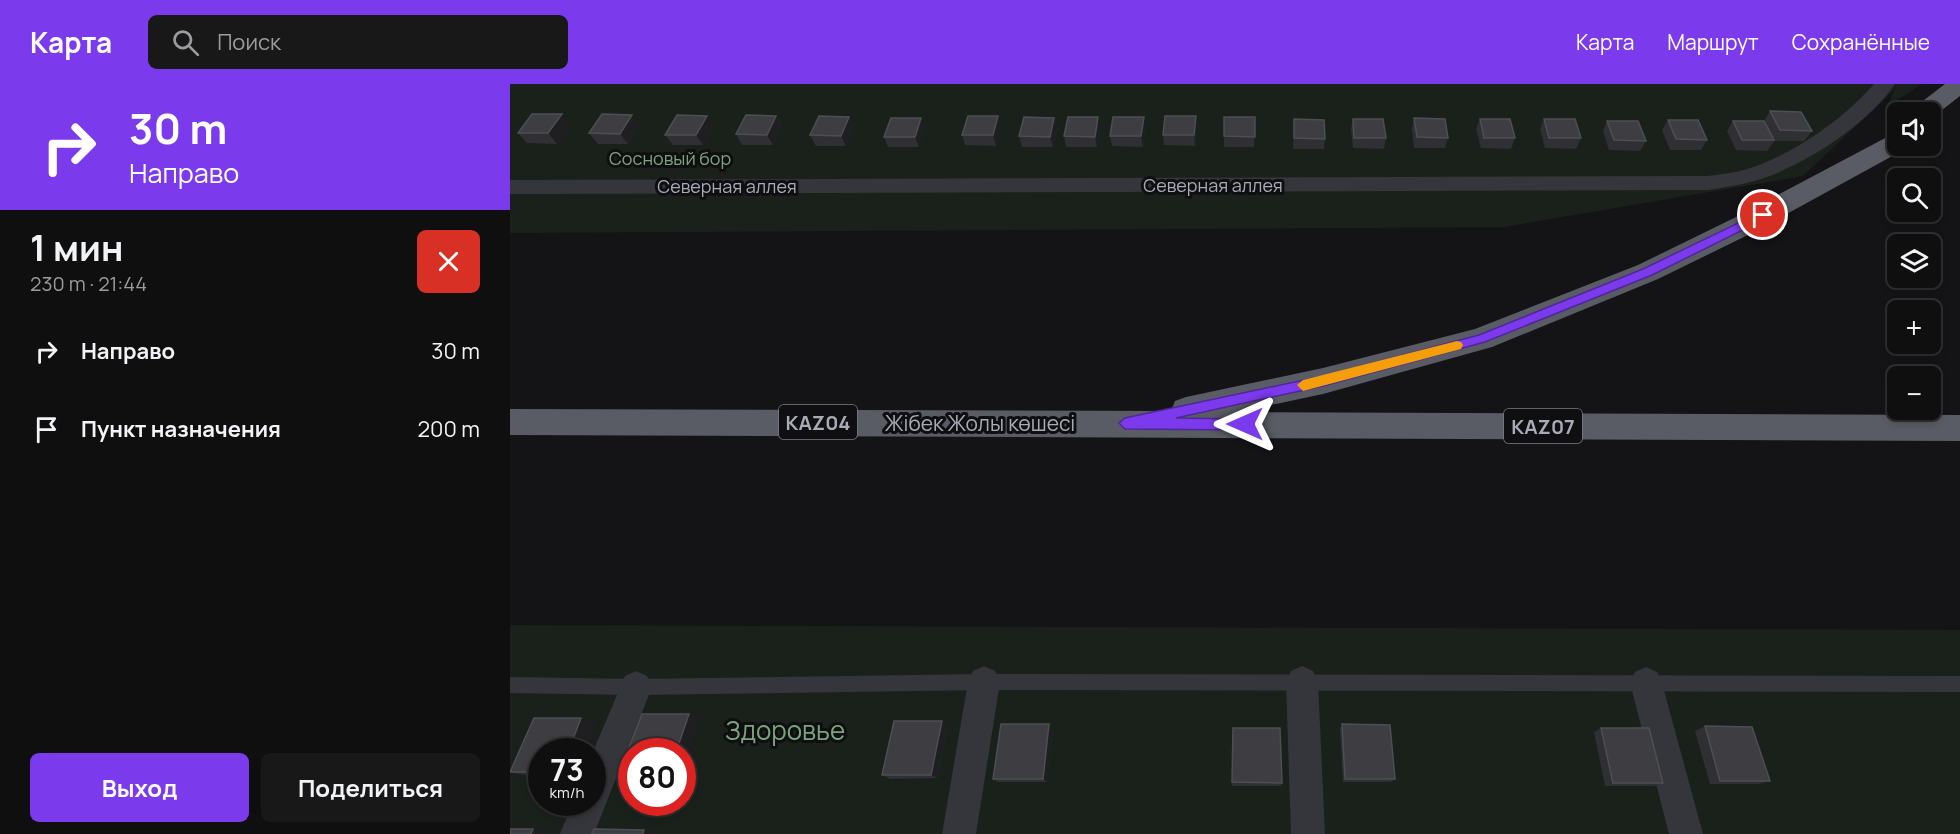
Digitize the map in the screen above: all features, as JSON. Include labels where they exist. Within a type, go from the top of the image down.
[{"type":"highway","points":[[1937,102],[1960,84]]},
{"type":"highway","points":[[1941,120],[1960,110]]},
{"type":"highway","name":"KАZ04","points":[[1867,158],[1887,143]]},
{"type":"highway","name":"KАZ04","points":[[1125,423],[1323,381],[1481,339],[1648,272],[1742,226],[1887,148]]},
{"type":"highway","name":"Жібек Жолы көшесі","points":[[510,422],[1125,423]]},
{"type":"highway","name":"KAZ07","points":[[1125,423],[1960,428]]},
{"type":"street","name":"Северная аллея","points":[[510,187],[1708,183],[1752,175],[1796,156],[1872,102],[1885,84]]},
{"type":"street","points":[[959,834],[984,682]]},
{"type":"street","points":[[1302,682],[1308,834]]},
{"type":"street","points":[[1646,683],[1686,834]]},
{"type":"street","points":[[606,761],[636,687]]},
{"type":"street","points":[[577,834],[584,816]]},
{"type":"lane","points":[[510,685],[636,687],[984,682],[1960,684]]},
{"type":"green space","name":"Сосновый бор","points":[[510,84],[1922,84],[1895,102],[1889,102],[1895,89],[1803,176],[1504,227],[510,233]]},
{"type":"green space","name":"Здоровье","points":[[510,625],[1960,630],[1960,834],[510,834]]},
{"type":"building","points":[[1770,111],[1801,112],[1812,131],[1780,130]]},
{"type":"building","points":[[532,114],[562,114],[548,133],[518,133]]},
{"type":"building","points":[[602,114],[632,115],[620,134],[589,133]]},
{"type":"building","points":[[677,115],[707,116],[696,135],[665,135]]},
{"type":"building","points":[[746,115],[776,116],[767,135],[736,134]]},
{"type":"building","points":[[819,116],[849,117],[841,136],[810,135]]},
{"type":"building","points":[[968,116],[998,116],[993,135],[962,135]]},
{"type":"building","points":[[1165,116],[1196,116],[1194,135],[1163,135]]},
{"type":"building","points":[[1024,117],[1054,118],[1050,137],[1019,136]]},
{"type":"building","points":[[1068,117],[1098,117],[1095,137],[1064,136]]},
{"type":"building","points":[[1113,117],[1144,117],[1141,136],[1110,136]]},
{"type":"building","points":[[1224,117],[1255,117],[1255,137],[1224,136]]},
{"type":"building","points":[[891,118],[921,118],[915,137],[884,137]]},
{"type":"building","points":[[1414,118],[1445,119],[1448,138],[1417,137]]},
{"type":"building","points":[[1294,119],[1324,120],[1325,139],[1294,138]]},
{"type":"building","points":[[1353,119],[1383,119],[1386,138],[1354,138]]},
{"type":"building","points":[[1480,119],[1510,119],[1515,138],[1484,138]]},
{"type":"building","points":[[1544,119],[1575,119],[1581,138],[1549,138]]},
{"type":"building","points":[[1668,120],[1698,120],[1707,140],[1676,139]]},
{"type":"building","points":[[1607,121],[1638,121],[1646,141],[1614,140]]},
{"type":"building","points":[[1733,121],[1764,121],[1774,140],[1742,140]]},
{"type":"building","points":[[642,714],[689,714],[681,738],[633,738]]},
{"type":"building","points":[[534,718],[581,718],[573,738],[528,738],[528,772],[510,772]]},
{"type":"building","points":[[894,721],[942,721],[931,775],[882,775]]},
{"type":"building","points":[[1001,724],[1049,724],[1043,779],[993,779]]},
{"type":"building","points":[[1342,724],[1390,725],[1395,779],[1345,779]]},
{"type":"building","points":[[1705,726],[1752,727],[1770,781],[1720,781]]},
{"type":"building","points":[[1233,728],[1280,728],[1282,783],[1232,782]]},
{"type":"building","points":[[1601,728],[1649,728],[1663,783],[1613,783]]},
{"type":"building","points":[[510,829],[533,829],[531,834],[510,834]]},
{"type":"building","points":[[594,829],[644,830],[643,834],[592,834]]},
{"type":"slow traffic","points":[[1303,385],[1457,345]]},
{"type":"route","points":[[1245,424],[1125,423],[1323,381],[1481,339],[1648,272],[1763,215]]}]
